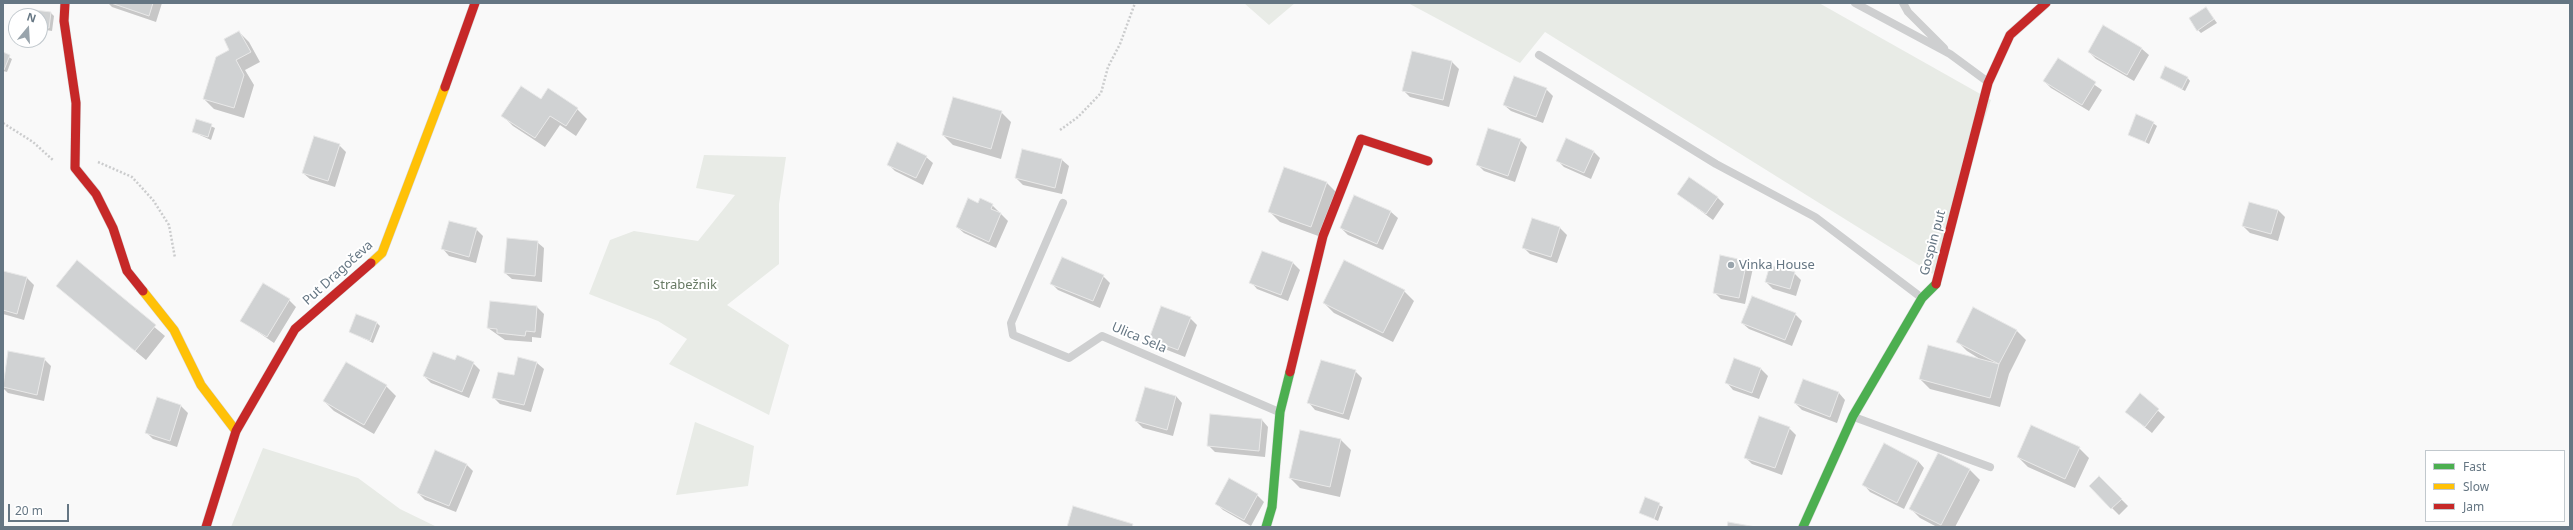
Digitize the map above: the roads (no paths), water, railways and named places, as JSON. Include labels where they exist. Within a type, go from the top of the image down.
[{"type":"street","points":[[65,3],[64,21],[76,103],[75,168],[96,194],[113,228],[127,271],[174,330],[201,385],[236,430]]},
{"type":"street","name":"Put Dragočeva","points":[[206,527],[236,430],[295,329],[382,253],[427,138],[475,3]]},
{"type":"street","name":"Gospin put","points":[[1803,527],[1853,416],[1922,298],[1936,284],[1988,83],[2010,35],[2046,3]]},
{"type":"street","points":[[1266,527],[1272,507],[1280,412],[1323,236],[1361,139],[1428,161]]},
{"type":"lane","points":[[1855,3],[1950,54]]},
{"type":"lane","points":[[1903,3],[1908,12],[1950,54],[1988,83]]},
{"type":"lane","points":[[1539,55],[1716,164],[1815,217],[1922,298]]},
{"type":"lane","name":"Ulica Sela","points":[[1063,202],[1011,323],[1013,335],[1069,358],[1102,336],[1280,412]]},
{"type":"lane","points":[[1853,416],[1990,466]]},
{"type":"place","name":"Vinka House","points":[[1731,265]]},
{"type":"park label","name":"Strabežnik","points":[[685,285]]}]
